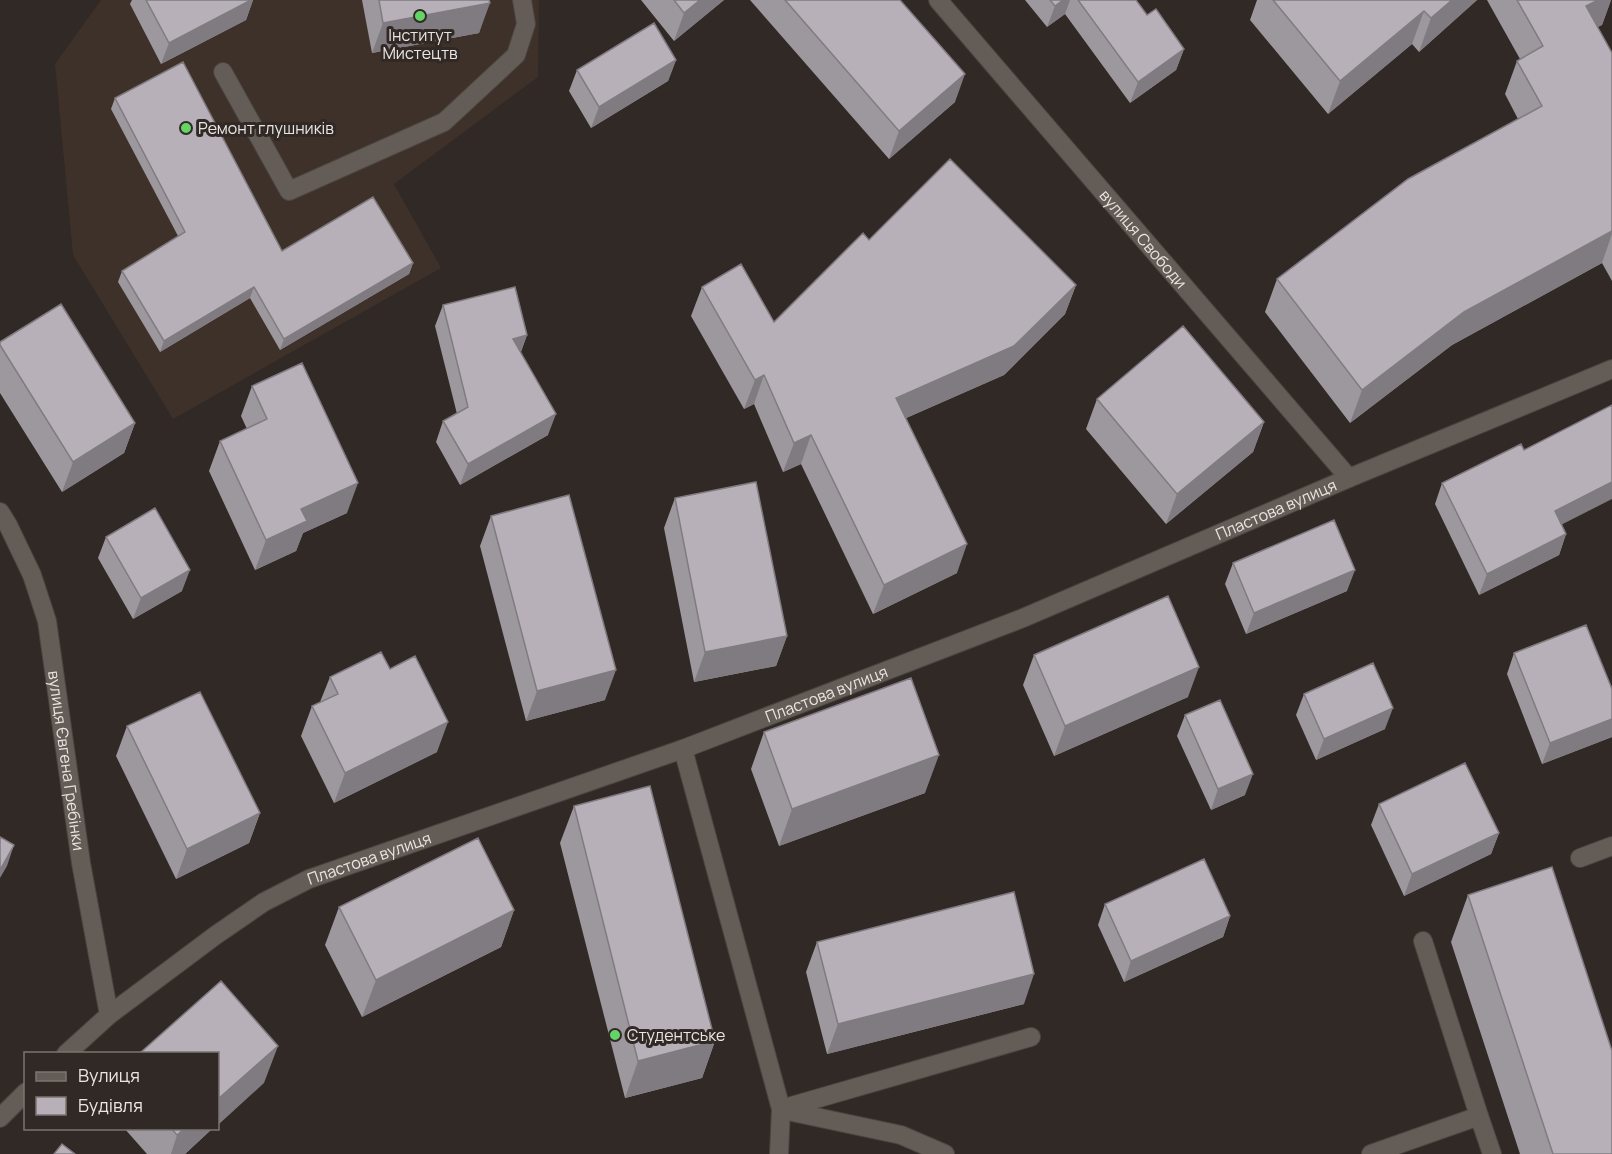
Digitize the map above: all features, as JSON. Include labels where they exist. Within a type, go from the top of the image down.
[{"type":"street","points":[[223,72],[289,191],[444,122],[516,55],[526,24],[522,0]]},
{"type":"street","name":"вулиця Свободи","points":[[938,0],[1349,478]]},
{"type":"street","name":"Пластова вулиця","points":[[67,1052],[109,1015],[216,935],[264,902],[309,879],[683,749],[1023,618],[1349,478],[1612,369]]},
{"type":"street","name":"вулиця Євгена Гребінки","points":[[0,512],[32,575],[47,621],[81,863],[109,1015]]},
{"type":"street","points":[[683,749],[781,1109],[779,1154]]},
{"type":"street","points":[[1580,858],[1612,846]]},
{"type":"street","points":[[1423,941],[1492,1154]]},
{"type":"street","points":[[781,1109],[1031,1037]]},
{"type":"street","points":[[0,1118],[24,1094]]},
{"type":"street","points":[[781,1109],[902,1135],[945,1154]]},
{"type":"street","points":[[1371,1154],[1479,1116]]},
{"type":"shaded area","points":[[101,0],[539,0],[538,77],[394,184],[441,268],[173,419],[73,255],[55,64]]},
{"type":"building","points":[[146,0],[251,0],[169,43]]},
{"type":"building","points":[[379,0],[489,0],[490,3],[383,23]]},
{"type":"building","points":[[674,0],[700,0],[684,13]]},
{"type":"building","points":[[785,0],[900,0],[965,74],[899,131]]},
{"type":"building","points":[[1050,0],[1063,0],[1055,6]]},
{"type":"building","points":[[1078,0],[1136,0],[1147,15],[1156,9],[1184,49],[1138,82]]},
{"type":"building","points":[[1273,0],[1452,0],[1431,18],[1424,11],[1340,81]]},
{"type":"building","points":[[1517,0],[1598,0],[1586,6],[1612,53],[1612,231],[1464,312],[1362,390],[1277,279],[1408,179],[1542,106],[1517,61],[1543,46]]},
{"type":"building","points":[[654,23],[676,60],[599,107],[577,70]]},
{"type":"building","points":[[183,62],[282,251],[373,197],[413,263],[284,339],[254,287],[164,341],[122,271],[185,232],[115,98]]},
{"type":"building","points":[[950,159],[1076,285],[1014,346],[896,398],[967,544],[884,585],[811,435],[794,443],[764,375],[755,380],[702,287],[741,264],[774,322],[863,233],[869,240]]},
{"type":"building","points":[[515,287],[527,335],[513,339],[556,414],[468,464],[443,421],[468,407],[443,305]]},
{"type":"building","points":[[61,304],[135,423],[73,462],[0,345],[0,342]]},
{"type":"building","points":[[1183,326],[1264,422],[1177,494],[1097,399]]},
{"type":"building","points":[[302,363],[358,483],[301,509],[307,521],[266,540],[220,441],[267,419],[252,386]]},
{"type":"building","points":[[1612,405],[1612,482],[1555,511],[1566,534],[1487,574],[1442,483],[1521,444],[1524,450]]},
{"type":"building","points":[[756,482],[787,636],[705,652],[675,498]]},
{"type":"building","points":[[569,495],[616,670],[537,691],[491,516]]},
{"type":"building","points":[[155,508],[190,570],[141,598],[106,537]]},
{"type":"building","points":[[1334,520],[1355,570],[1254,613],[1233,563]]},
{"type":"building","points":[[1168,596],[1199,667],[1065,726],[1034,655]]},
{"type":"building","points":[[1586,625],[1612,689],[1612,719],[1550,743],[1514,653]]},
{"type":"building","points":[[381,652],[390,669],[415,656],[448,722],[345,773],[312,706],[338,694],[330,677]]},
{"type":"building","points":[[1373,663],[1393,708],[1324,739],[1304,694]]},
{"type":"building","points":[[911,678],[939,755],[792,809],[764,732]]},
{"type":"building","points":[[200,692],[260,813],[187,849],[127,726]]},
{"type":"building","points":[[1220,700],[1253,774],[1218,789],[1185,715]]},
{"type":"building","points":[[1465,763],[1499,833],[1412,874],[1379,804]]},
{"type":"building","points":[[650,786],[715,1041],[638,1061],[574,806]]},
{"type":"building","points":[[0,837],[14,845],[0,870]]},
{"type":"building","points":[[478,838],[514,910],[376,980],[339,907]]},
{"type":"building","points":[[1204,859],[1230,916],[1131,961],[1105,904]]},
{"type":"building","points":[[1552,867],[1612,1051],[1612,1154],[1553,1154],[1468,895]]},
{"type":"building","points":[[1014,892],[1034,974],[838,1024],[817,942]]},
{"type":"building","points":[[221,981],[278,1046],[219,1098],[219,1052],[141,1052]]},
{"type":"building","points":[[173,1130],[183,1130],[177,1135]]},
{"type":"building","points":[[62,1144],[75,1154],[54,1154]]},
{"type":"place","name":"Інститут Мистецтв","points":[[420,16]]},
{"type":"place","name":"Ремонт глушників","points":[[186,128]]},
{"type":"place","name":"Студентське","points":[[615,1035]]}]
